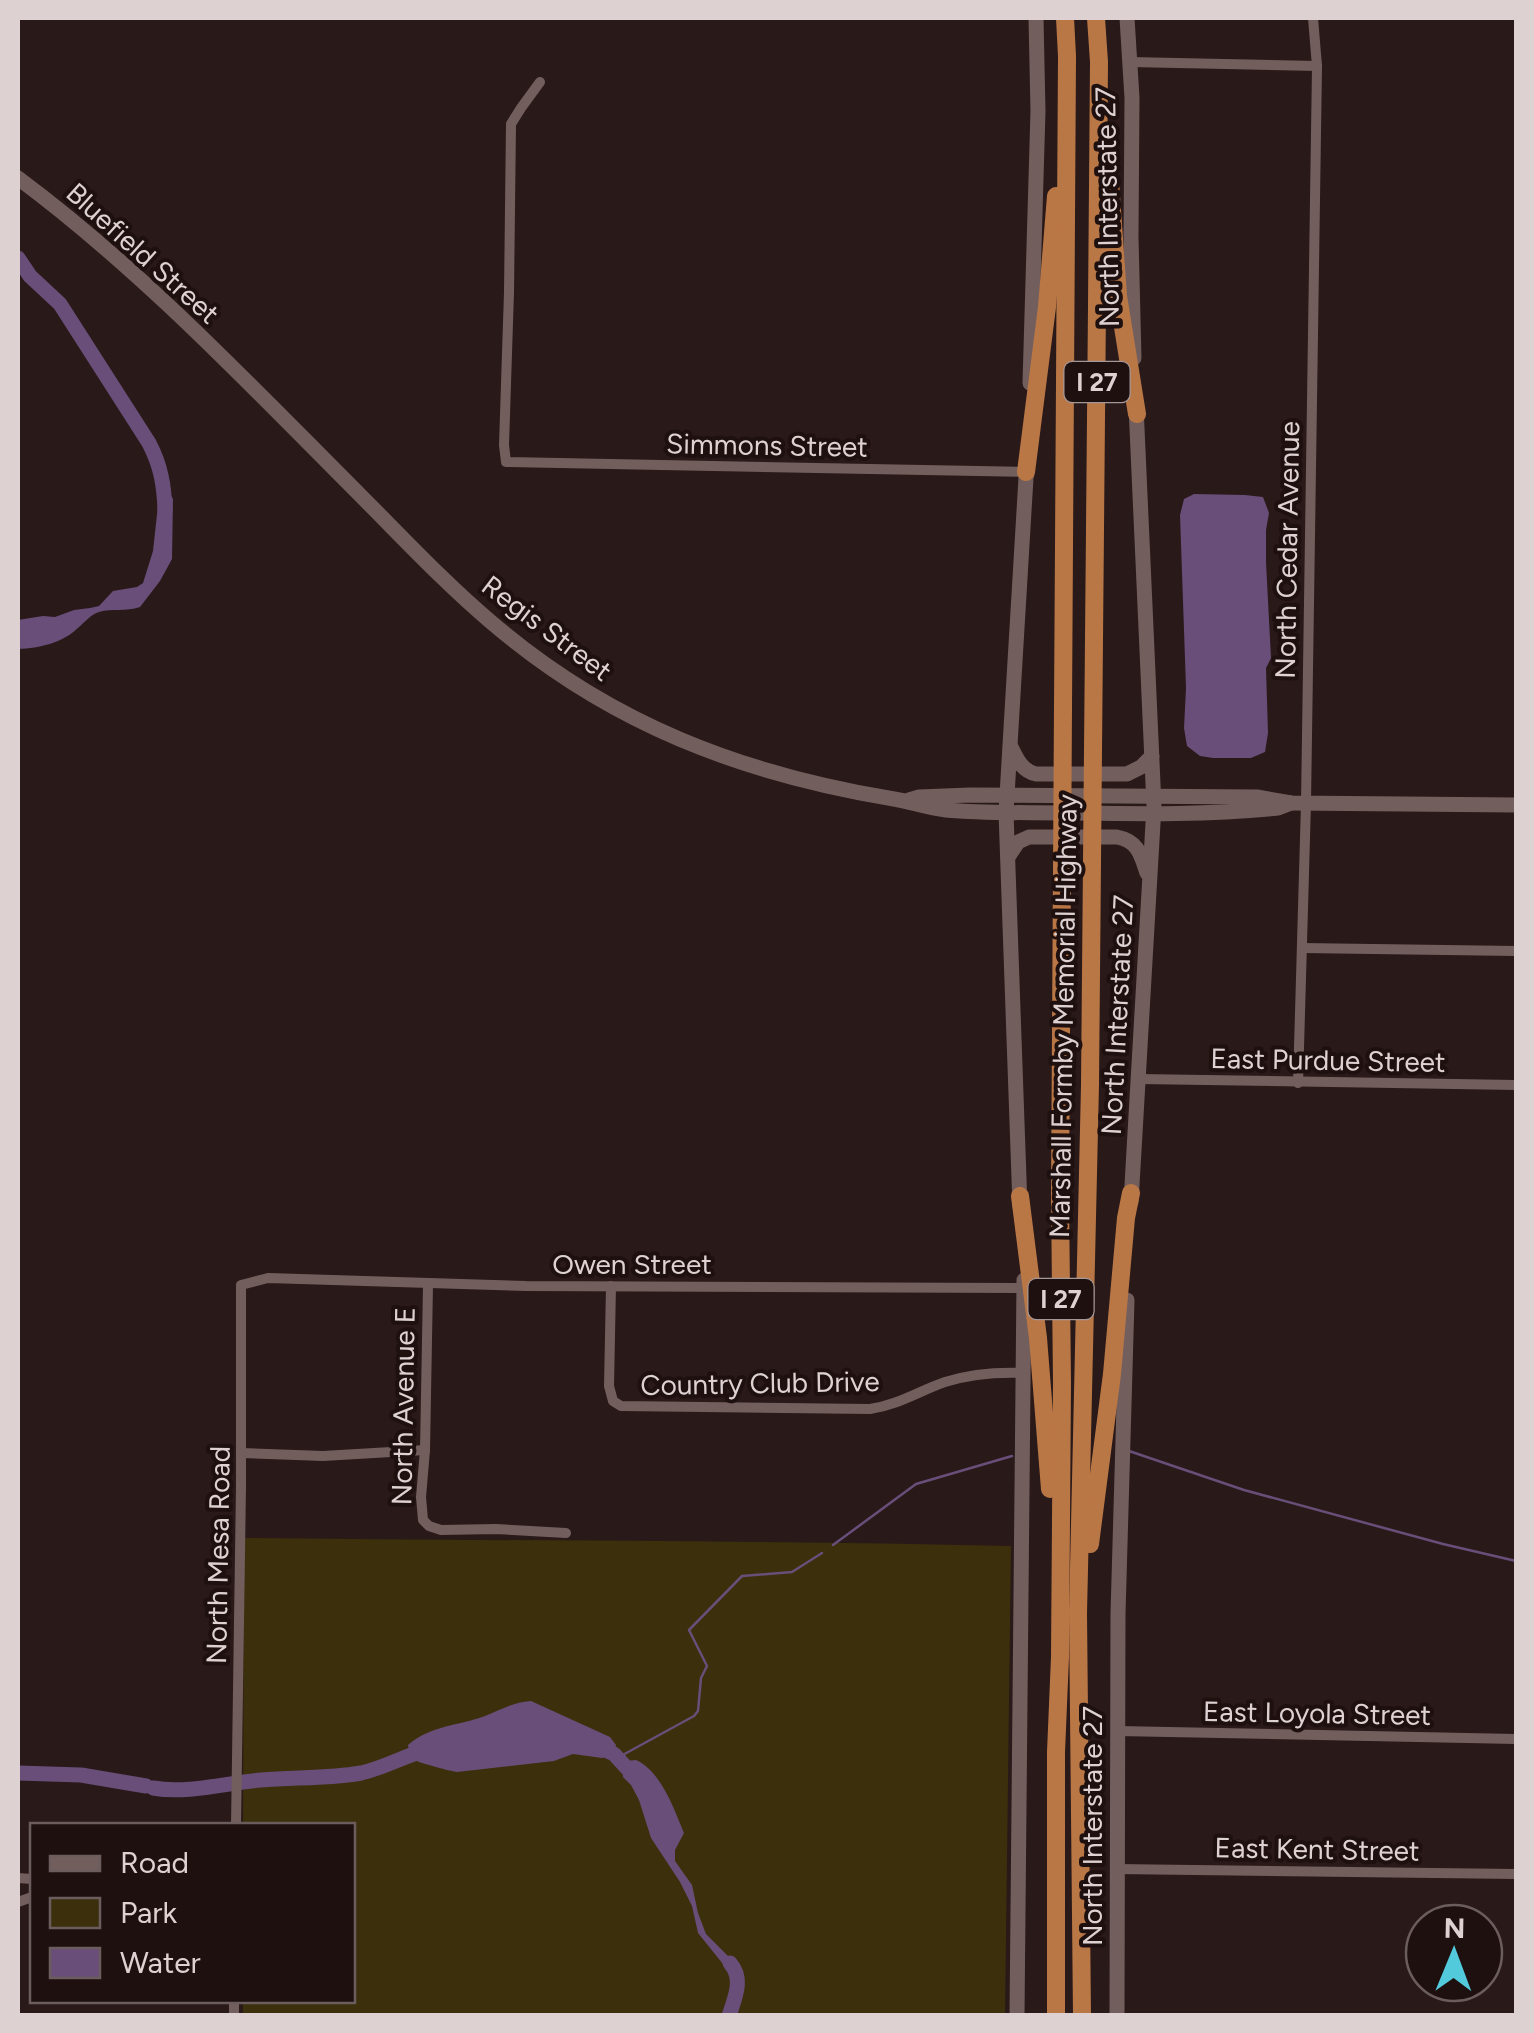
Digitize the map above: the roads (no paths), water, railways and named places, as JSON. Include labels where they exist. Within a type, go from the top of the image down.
[{"type":"highway","name":"Marshall Formby Memorial Highway","points":[[1056,2016],[1062,1383],[1065,18]]},
{"type":"highway","name":"Marshall Formby Memorial Highway","points":[[1082,2016],[1078,1614],[1088,1264],[1096,18]]},
{"type":"highway","points":[[1026,472],[1047,307],[1067,56]]},
{"type":"highway","points":[[1098,62],[1109,151],[1118,296],[1136,414]]},
{"type":"highway","points":[[1078,1614],[1112,1374],[1126,1218],[1132,1193]]},
{"type":"highway","points":[[1020,1196],[1048,1440],[1052,1704],[1056,1736]]},
{"type":"main road","points":[[1016,2016],[1024,1288],[1006,804],[1026,472],[1038,111],[1036,18]]},
{"type":"main road","name":"North Interstate 27","points":[[1117,2016],[1117,1732],[1124,1371],[1154,814],[1136,414],[1126,18]]},
{"type":"main road","name":"Bluefield Street","points":[[18,178],[115,255],[233,368]]},
{"type":"main road","name":"Regis Street","points":[[233,368],[456,591],[525,650],[569,681],[646,724],[716,755],[815,785],[905,801],[942,796],[1154,814],[1242,812],[1299,803]]},
{"type":"main road","points":[[1010,744],[1020,764],[1036,774],[1127,774],[1152,756]]},
{"type":"main road","name":"Regis Street","points":[[1006,804],[1154,796],[1257,797],[1299,803]]},
{"type":"main road","points":[[1299,803],[1516,805]]},
{"type":"main road","points":[[1008,857],[1018,842],[1029,837],[1117,837],[1127,839],[1139,850],[1150,882]]},
{"type":"street","name":"North Cedar Avenue","points":[[1298,1083],[1302,948],[1299,803],[1317,66],[1312,18]]},
{"type":"street","points":[[1130,62],[1317,66]]},
{"type":"street","name":"Simmons Street","points":[[540,82],[511,124],[506,462],[1026,472]]},
{"type":"street","points":[[1302,948],[1516,950]]},
{"type":"street","name":"East Purdue Street","points":[[1139,1079],[1516,1084]]},
{"type":"street","name":"Owen Street","points":[[242,1285],[268,1278],[428,1285],[1024,1288]]},
{"type":"street","name":"North Mesa Road","points":[[236,1823],[242,1285]]},
{"type":"street","name":"North Avenue E","points":[[428,1285],[422,1514],[429,1526],[440,1530],[566,1533]]},
{"type":"street","name":"Country Club Drive","points":[[610,1286],[609,1386],[613,1401],[621,1406],[870,1409],[960,1378],[1024,1373]]},
{"type":"street","points":[[242,1453],[323,1456],[425,1450]]},
{"type":"street","name":"East Loyola Street","points":[[1117,1732],[1516,1739]]},
{"type":"street","name":"East Kent Street","points":[[1116,1869],[1516,1874]]},
{"type":"water","points":[[164,494],[173,499],[172,559],[140,607],[99,612],[58,641],[18,649],[18,620],[55,617],[99,606],[113,591],[143,583],[153,551],[159,496]]},
{"type":"water","points":[[1194,494],[1263,497],[1269,513],[1268,733],[1265,752],[1251,758],[1200,756],[1187,746],[1180,515],[1184,499]]},
{"type":"water","points":[[531,1701],[610,1737],[616,1745],[614,1754],[602,1758],[573,1754],[554,1761],[457,1772],[417,1761],[410,1755],[408,1745],[426,1733]]},
{"type":"water","points":[[636,1760],[653,1773],[671,1802],[684,1833],[675,1850],[675,1861],[692,1885],[706,1934],[735,1963],[741,1980],[731,1974],[698,1933],[692,1906],[651,1838],[639,1800],[623,1777],[626,1761]]},
{"type":"waterway","points":[[18,258],[30,276],[60,304],[149,443],[161,476],[165,510]]},
{"type":"waterway","points":[[1129,1451],[1244,1490],[1516,1561]]},
{"type":"waterway","points":[[833,1545],[916,1484],[1012,1456]]},
{"type":"waterway","points":[[619,1757],[698,1711],[701,1678],[707,1666],[689,1630],[742,1576],[792,1572],[822,1553]]},
{"type":"waterway","points":[[596,1746],[614,1754],[636,1778]]},
{"type":"waterway","points":[[153,1788],[193,1789],[349,1775],[426,1750]]},
{"type":"waterway","points":[[18,1773],[81,1775],[146,1786]]},
{"type":"waterway","points":[[729,2016],[737,1982],[730,1963]]}]
